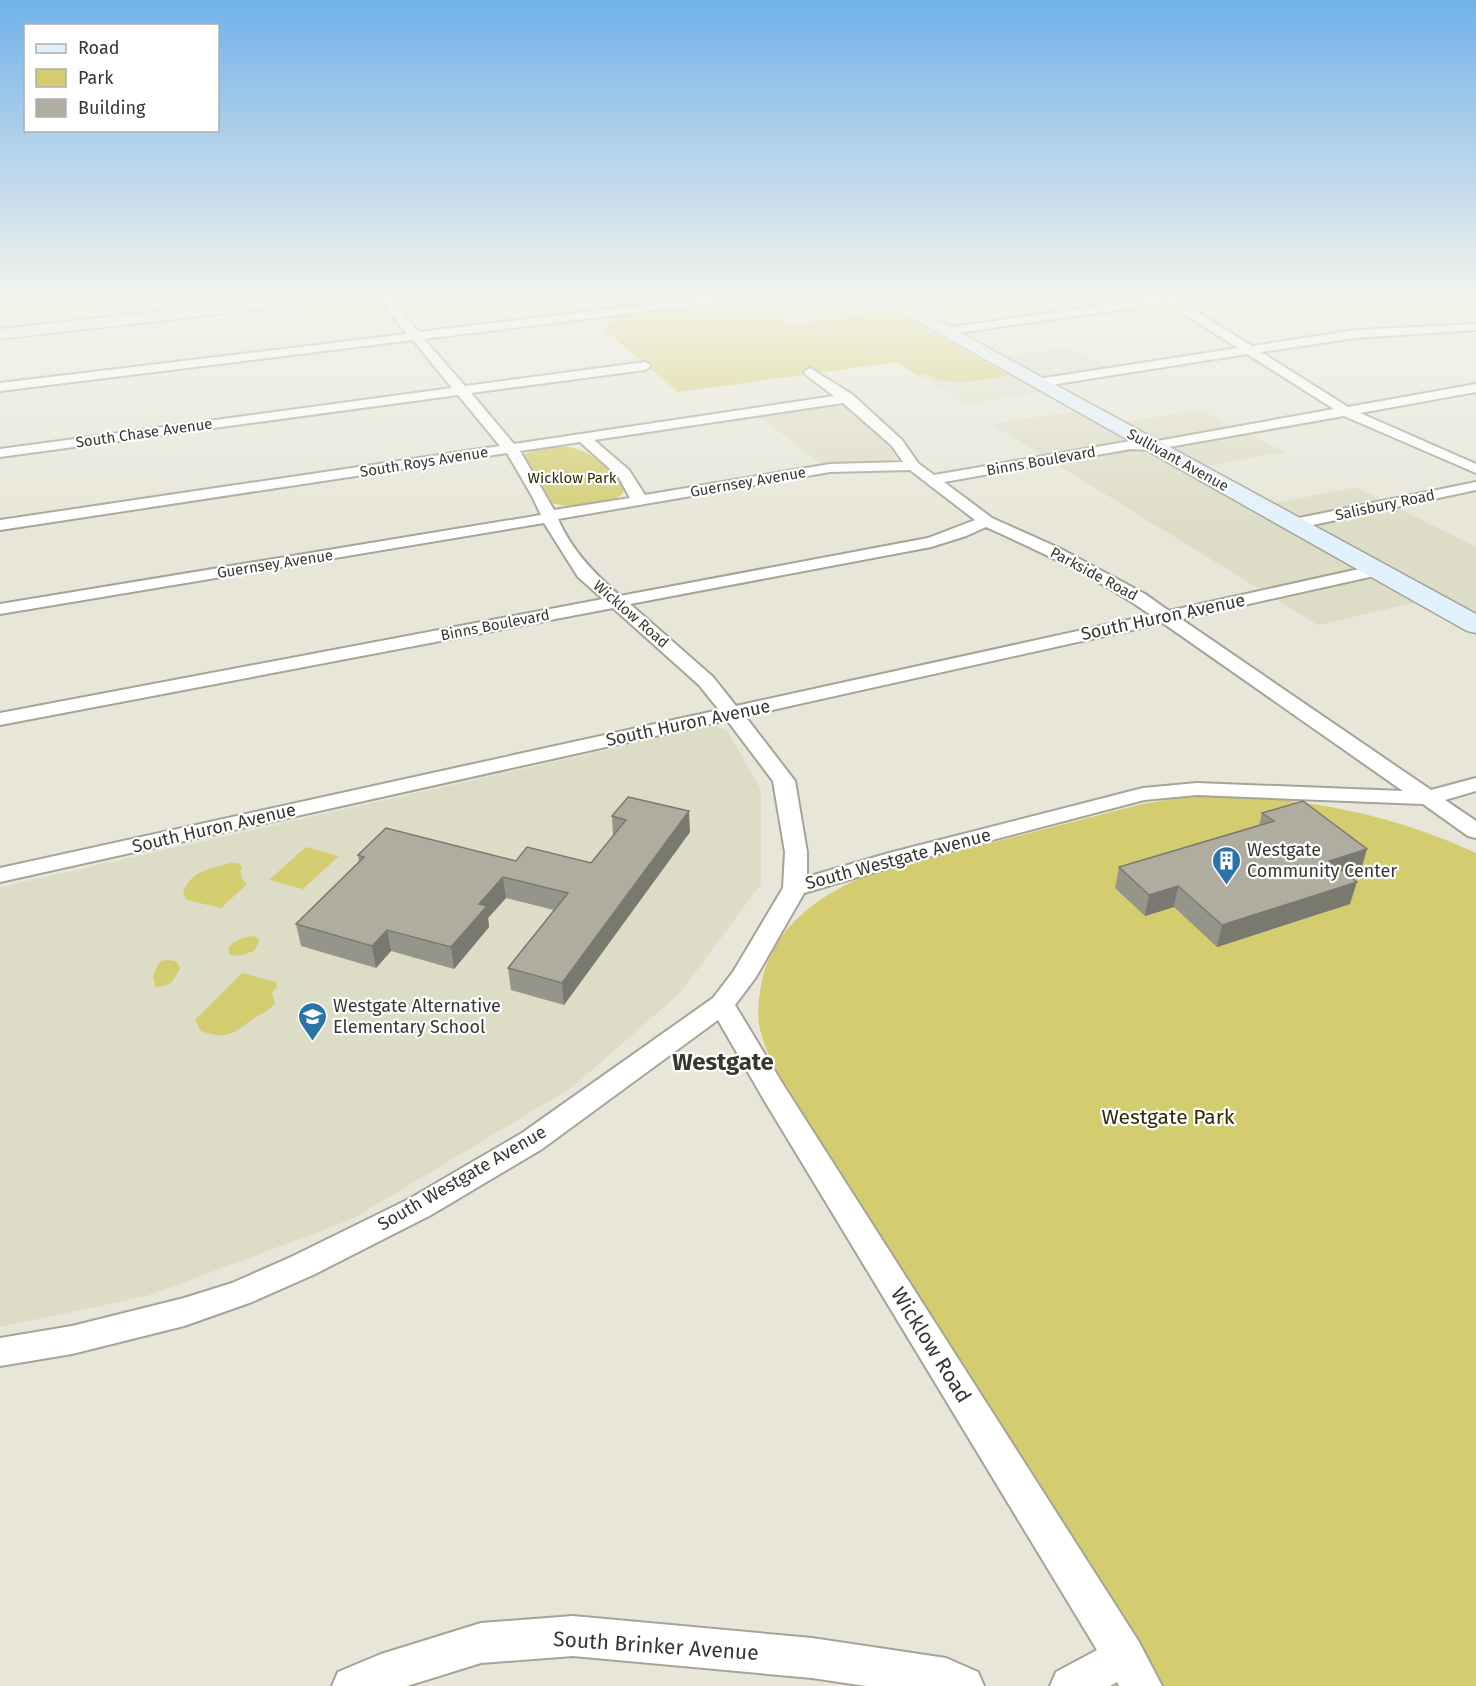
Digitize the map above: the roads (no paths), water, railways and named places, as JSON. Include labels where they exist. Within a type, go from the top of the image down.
[{"type":"main road","name":"Sullivant Avenue","points":[[1021,374],[1476,625]]},
{"type":"street","points":[[0,387],[111,374]]},
{"type":"street","name":"Wicklow Road","points":[[447,374],[529,474],[556,532],[584,573],[687,663],[732,713],[784,782],[796,852],[795,888]]},
{"type":"street","name":"South Chase Avenue","points":[[0,453],[586,374]]},
{"type":"street","name":"Parkside Road","points":[[812,374],[848,398],[897,443],[913,466],[986,521],[1095,572],[1139,598],[1476,831]]},
{"type":"street","points":[[1038,383],[1097,374]]},
{"type":"street","points":[[1286,374],[1347,411],[1476,469]]},
{"type":"street","name":"Binns Boulevard","points":[[936,484],[1131,445],[1152,446],[1476,388]]},
{"type":"street","name":"South Roys Avenue","points":[[0,525],[848,398]]},
{"type":"street","points":[[584,438],[621,469],[637,490],[639,501]]},
{"type":"street","name":"Guernsey Avenue","points":[[0,609],[830,468],[913,466]]},
{"type":"street","name":"Salisbury Road","points":[[1294,524],[1476,486]]},
{"type":"street","name":"Binns Boulevard","points":[[0,719],[932,542],[986,521]]},
{"type":"street","name":"South Huron Avenue","points":[[0,875],[1377,570]]},
{"type":"street","name":"South Westgate Avenue","points":[[0,1352],[72,1340],[184,1312],[241,1293],[302,1266],[420,1207],[532,1141],[722,1004],[743,977],[795,888],[908,855],[1152,793],[1197,789],[1428,798],[1476,784]]},
{"type":"street","name":"Wicklow Road","points":[[722,1004],[774,1093],[1134,1671]]},
{"type":"street","name":"South Brinker Avenue","points":[[352,1686],[381,1674],[481,1643],[573,1636],[812,1658],[946,1678],[964,1686]]},
{"type":"street","points":[[1070,1686],[1134,1671]]},
{"type":"place","name":"Westgate Community Center","points":[[1226,886]]},
{"type":"place","name":"Westgate Alternative Elementary School","points":[[312,1042]]},
{"type":"district","name":"Westgate","points":[[723,1062]]},
{"type":"park label","name":"Wicklow Park","points":[[572,478]]},
{"type":"park label","name":"Westgate Park","points":[[1168,1117]]}]
